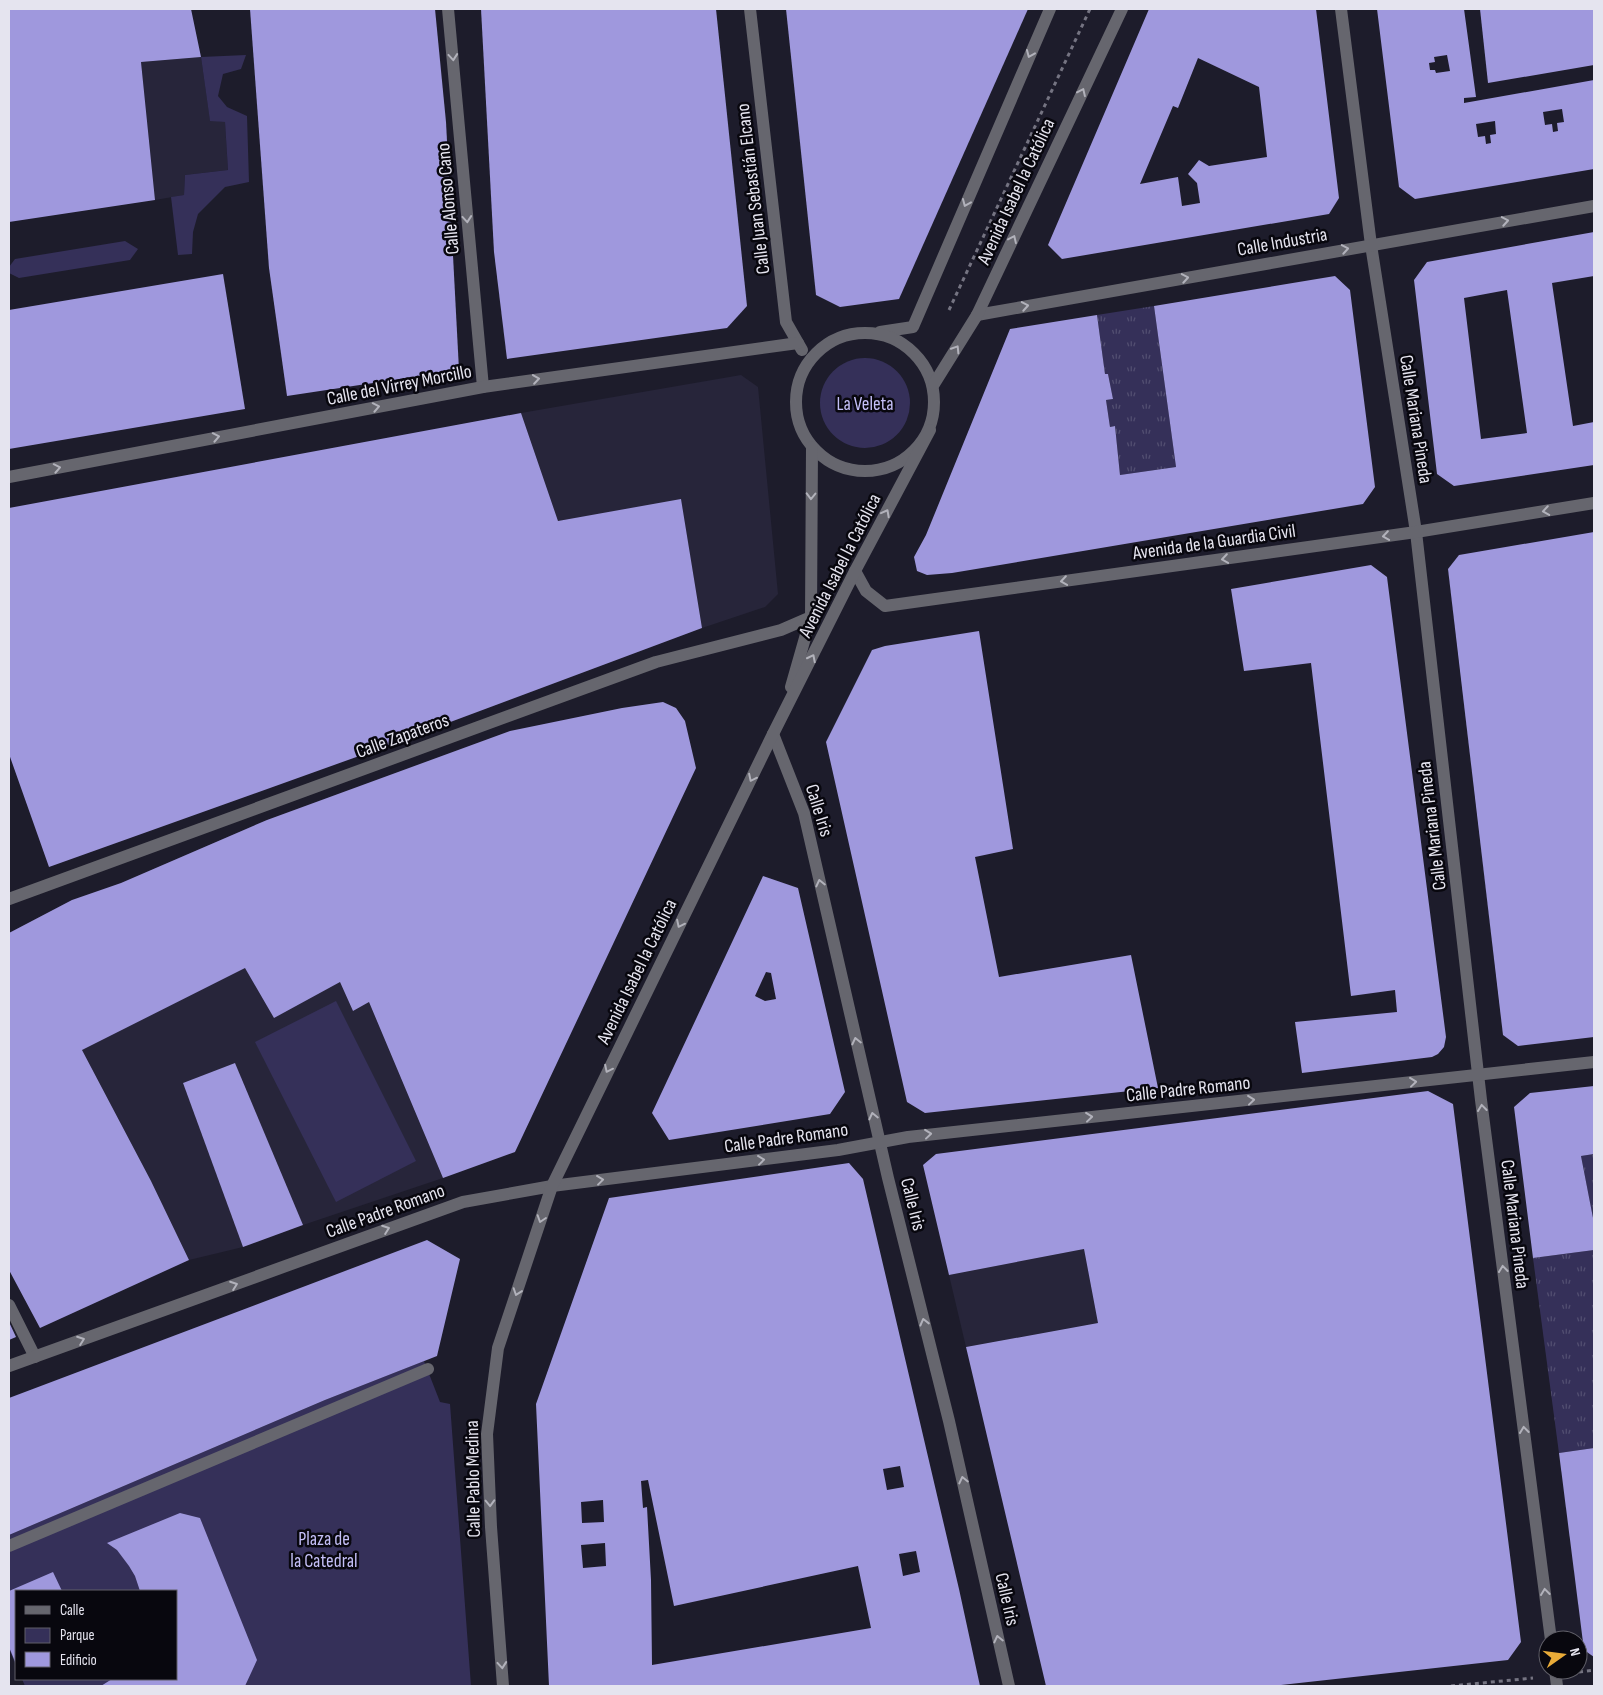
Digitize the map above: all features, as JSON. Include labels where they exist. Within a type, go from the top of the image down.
[{"type":"street","name":"Calle Alonso Cano","points":[[448,9],[482,387]]},
{"type":"street","name":"Calle Juan Sebastián Elcano","points":[[750,9],[786,322],[808,359]]},
{"type":"street","name":"Avenida Isabel la Católica","points":[[874,333],[913,327],[1050,9]]},
{"type":"street","name":"Avenida Isabel la Católica","points":[[934,384],[977,314],[1122,9]]},
{"type":"street","name":"Calle Mariana Pineda","points":[[1341,9],[1371,245],[1416,532],[1478,1075],[1550,1630]]},
{"type":"street","name":"Calle Industria","points":[[977,314],[1594,206]]},
{"type":"street","points":[[874,333],[891,337],[911,350],[934,384],[935,399],[930,430],[916,450],[897,464],[886,469],[862,472],[838,467],[812,447],[800,426],[795,402],[800,378],[808,359],[821,348],[850,334],[874,333]]},
{"type":"street","name":"Calle del Virrey Morcillo","points":[[9,477],[482,387],[798,343]]},
{"type":"street","name":"Avenida Isabel la Católica","points":[[532,1246],[552,1186],[855,571],[930,430]]},
{"type":"street","name":"Avenida Isabel la Católica","points":[[782,717],[812,617],[812,447]]},
{"type":"street","name":"Avenida de la Guardia Civil","points":[[855,571],[866,591],[885,606],[1416,532],[1594,503]]},
{"type":"street","name":"Calle Zapateros","points":[[9,899],[656,662],[781,630],[812,617]]},
{"type":"street","name":"Calle Iris","points":[[774,734],[804,812],[880,1142],[949,1421],[1009,1686]]},
{"type":"street","name":"Calle Padre Romano","points":[[9,1366],[463,1202],[552,1186],[838,1150],[908,1137],[1594,1062]]},
{"type":"street","name":"Calle Pablo Medina","points":[[503,1686],[491,1527],[487,1434],[498,1348],[532,1246]]},
{"type":"street","points":[[9,1305],[35,1356]]},
{"type":"street","points":[[9,1546],[428,1369]]},
{"type":"path","points":[[947,314],[1090,9]]},
{"type":"path","points":[[1451,1686],[1538,1679]]},
{"type":"shaded area","points":[[201,57],[210,120],[225,122],[228,170],[185,175],[184,195],[155,200],[141,62]]},
{"type":"shaded area","points":[[741,375],[758,387],[778,594],[765,607],[702,628],[681,500],[558,521],[521,413]]},
{"type":"shaded area","points":[[267,820],[353,1011],[369,1002],[443,1178],[303,1225],[235,1063],[183,1083],[243,1247],[189,1260],[151,1181],[82,1050],[9,1089],[9,933],[72,900],[114,1000],[149,871]]},
{"type":"shaded area","points":[[1084,1249],[1098,1323],[966,1347],[949,1275]]},
{"type":"green space","points":[[246,55],[241,69],[223,74],[218,96],[227,107],[247,116],[249,182],[225,187],[198,214],[193,232],[192,254],[178,255],[171,197],[184,195],[185,175],[228,170],[225,122],[210,121],[201,57]]},
{"type":"green space","points":[[125,241],[138,249],[130,260],[19,278],[9,273],[9,267],[15,259]]},
{"type":"green space","points":[[1154,306],[1176,467],[1120,475],[1115,426],[1110,427],[1106,400],[1113,399],[1108,374],[1105,374],[1097,315]]},
{"type":"green space","name":"La Veleta","points":[[865,358],[882,361],[897,371],[907,386],[910,403],[907,420],[897,435],[882,445],[865,448],[848,445],[833,435],[823,420],[820,403],[823,386],[833,371],[848,361]]},
{"type":"green space","points":[[336,1001],[416,1161],[336,1202],[255,1042]]},
{"type":"green space","points":[[1594,1154],[1594,1223],[1581,1156]]},
{"type":"green space","points":[[1594,1250],[1594,1448],[1559,1453],[1533,1258]]},
{"type":"green space","name":"Plaza de la Catedral","points":[[424,1361],[440,1402],[450,1404],[471,1686],[25,1686],[22,1680],[178,1680],[178,1590],[15,1590],[15,1663],[9,1648],[9,1535],[325,1400]]},
{"type":"building","points":[[9,9],[191,9],[201,57],[141,62],[155,200],[9,222]]},
{"type":"building","points":[[250,9],[435,9],[446,122],[459,370],[287,396],[269,268]]},
{"type":"building","points":[[481,9],[716,9],[747,306],[727,328],[507,359],[494,252]]},
{"type":"building","points":[[786,9],[1028,9],[899,299],[840,307],[816,295]]},
{"type":"building","points":[[1149,9],[1316,9],[1339,198],[1329,214],[1062,259],[1048,245]],"holes":[[[1198,58],[1259,87],[1267,157],[1209,166],[1199,160],[1188,174],[1197,183],[1200,203],[1182,206],[1178,177],[1140,184],[1173,106],[1178,108]]]},
{"type":"building","points":[[1377,9],[1464,9],[1476,97],[1464,98],[1464,103],[1594,80],[1594,169],[1415,199],[1399,187]],"holes":[[[1447,55],[1450,71],[1436,73],[1435,70],[1430,70],[1429,63],[1435,62],[1434,57]],[[1562,109],[1564,122],[1557,123],[1558,131],[1553,132],[1552,124],[1545,125],[1543,112]],[[1495,121],[1496,134],[1490,135],[1491,143],[1486,144],[1485,136],[1478,137],[1476,124]]]},
{"type":"building","points":[[1480,9],[1594,9],[1594,65],[1488,83]]},
{"type":"building","points":[[1594,232],[1594,276],[1552,283],[1573,426],[1594,422],[1594,465],[1454,486],[1437,474],[1414,280],[1427,262]],"holes":[[[1507,290],[1527,433],[1481,439],[1464,298]]]},
{"type":"building","points":[[223,274],[245,409],[9,449],[9,310]]},
{"type":"building","points":[[1335,276],[1350,290],[1375,487],[1363,504],[952,573],[927,575],[917,571],[914,557],[926,535],[1010,329],[1097,315],[1105,374],[1108,374],[1113,399],[1106,400],[1110,427],[1115,426],[1120,475],[1176,467],[1154,306]]},
{"type":"building","points":[[521,413],[558,521],[681,499],[702,628],[362,755],[49,867],[9,754],[9,508]]},
{"type":"building","points":[[1594,532],[1594,1037],[1518,1046],[1503,1035],[1448,569],[1459,555]]},
{"type":"building","points":[[1371,565],[1387,577],[1446,1037],[1444,1047],[1438,1054],[1432,1057],[1302,1073],[1295,1022],[1397,1012],[1395,990],[1351,996],[1311,663],[1244,671],[1231,589]]},
{"type":"building","points":[[979,631],[1013,849],[975,857],[999,977],[1131,955],[1158,1088],[925,1113],[907,1102],[826,742],[872,650],[885,646]]},
{"type":"building","points":[[663,702],[676,708],[685,721],[696,768],[515,1152],[443,1178],[369,1002],[353,1011],[340,982],[274,1018],[245,968],[82,1050],[151,1181],[189,1260],[40,1328],[9,1270],[9,933],[72,900],[121,883],[267,820],[510,731],[622,708]]},
{"type":"building","points":[[763,876],[798,888],[845,1092],[830,1114],[669,1140],[652,1113]],"holes":[[[766,972],[771,973],[776,999],[765,1001],[755,996]]]},
{"type":"building","points":[[235,1063],[303,1225],[243,1247],[183,1083]]},
{"type":"building","points":[[1594,1086],[1594,1154],[1581,1156],[1594,1223],[1594,1250],[1533,1258],[1514,1107],[1530,1093]]},
{"type":"building","points":[[1428,1091],[1453,1104],[1521,1642],[1508,1660],[1272,1686],[1046,1686],[966,1347],[1098,1323],[1084,1249],[949,1275],[923,1165],[936,1154]]},
{"type":"building","points":[[849,1163],[863,1179],[980,1686],[549,1686],[536,1404],[609,1198]],"holes":[[[900,1466],[904,1487],[887,1490],[883,1469]],[[648,1480],[674,1606],[858,1566],[871,1628],[652,1665],[651,1580],[647,1507],[643,1508],[641,1481]],[[603,1500],[604,1522],[582,1523],[581,1502]],[[605,1543],[606,1566],[583,1568],[581,1545]],[[916,1551],[920,1572],[903,1576],[899,1554]]]},
{"type":"building","points":[[427,1240],[460,1259],[437,1356],[325,1400],[9,1535],[9,1398]]},
{"type":"building","points":[[9,1322],[16,1337],[9,1340]]},
{"type":"building","points":[[1594,1448],[1594,1657],[1588,1653],[1588,1630],[1581,1630],[1559,1453]]},
{"type":"building","points":[[180,1513],[200,1518],[257,1660],[245,1686],[101,1686],[110,1680],[178,1680],[178,1590],[140,1590],[129,1566],[117,1550],[107,1543]]},
{"type":"building","points":[[53,1572],[62,1590],[15,1590],[15,1662],[9,1647],[9,1591]]}]
